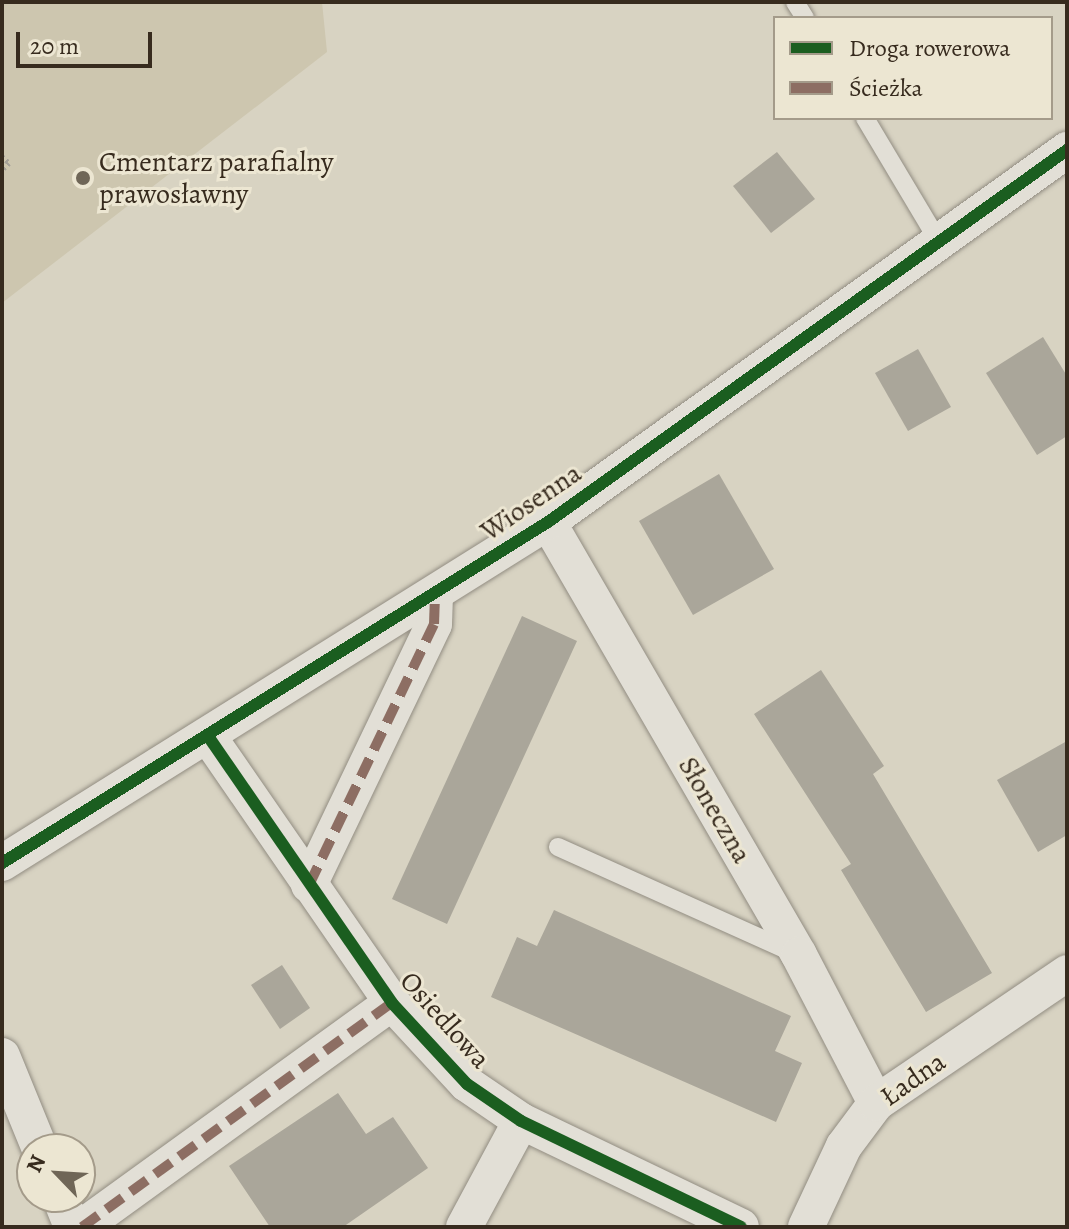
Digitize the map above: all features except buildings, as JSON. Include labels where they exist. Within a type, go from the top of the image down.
[{"type":"street","name":"Wiosenna","points":[[2,863],[548,522],[1067,150]]},
{"type":"street","name":"Słoneczna","points":[[548,522],[799,955],[876,1103]]},
{"type":"street","points":[[309,885],[434,624],[435,594]]},
{"type":"street","name":"Osiedlowa","points":[[208,736],[392,1003],[467,1084],[521,1121],[741,1227]]},
{"type":"street","name":"Ładna","points":[[806,1227],[844,1146],[876,1103],[1067,973]]},
{"type":"street","points":[[82,1227],[392,1003]]},
{"type":"street","points":[[2,1056],[33,1133]]},
{"type":"street","points":[[464,1227],[521,1121]]},
{"type":"lane","points":[[866,120],[939,242]]},
{"type":"lane","points":[[558,847],[799,955]]},
{"type":"path","points":[[2,156],[9,163],[2,170]]},
{"type":"shaded area","name":"Cmentarz parafialny prawosławny","points":[[2,2],[322,2],[327,52],[2,303]]},
{"type":"marked path","points":[[309,885],[434,624],[435,594]]},
{"type":"marked path","points":[[82,1227],[392,1003]]},
{"type":"cycle path","points":[[2,863],[548,522],[1067,150]]},
{"type":"cycle path","points":[[208,736],[392,1003],[467,1084],[521,1121],[741,1227]]},
{"type":"place","name":"Cmentarz parafialny prawosławny","points":[[83,178]]}]
